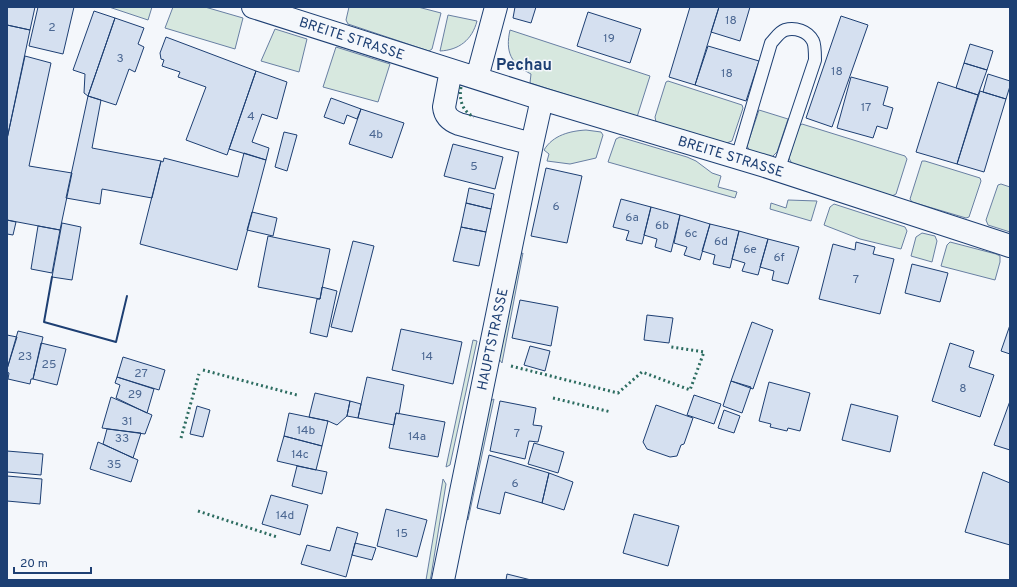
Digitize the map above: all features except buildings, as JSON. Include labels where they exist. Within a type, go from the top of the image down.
[{"type":"street","name":"BREITE STRASSE","points":[[253,7],[542,99],[738,158],[1010,246]]},
{"type":"street","points":[[477,78],[496,7]]},
{"type":"street","points":[[451,70],[444,107],[444,112],[448,118],[459,124],[532,144]]},
{"type":"street","name":"HAUPTSTRASSE","points":[[443,580],[542,99]]},
{"type":"lane","points":[[738,158],[771,44],[778,35],[785,30],[797,29],[807,33],[814,41],[815,60],[778,171]]},
{"type":"shaded area","points":[[109,7],[152,7],[148,20]]},
{"type":"shaded area","points":[[173,7],[205,7],[243,18],[235,49],[165,28]]},
{"type":"shaded area","points":[[349,7],[418,7],[441,13],[432,49],[429,51],[348,24],[346,20]]},
{"type":"shaded area","points":[[448,15],[477,21],[472,34],[464,43],[453,49],[440,51]]},
{"type":"shaded area","points":[[275,29],[307,39],[299,72],[261,61]]},
{"type":"shaded area","points":[[510,30],[650,76],[637,117],[530,83],[531,74],[514,61],[509,51],[508,45]]},
{"type":"shaded area","points":[[336,47],[390,64],[378,102],[323,87]]},
{"type":"shaded area","points":[[668,81],[742,105],[743,108],[732,141],[724,144],[656,122],[655,117],[666,82]]},
{"type":"shaded area","points":[[759,110],[788,119],[777,152],[772,157],[751,153],[747,146]]},
{"type":"shaded area","points":[[802,124],[905,156],[907,159],[896,194],[892,196],[792,164],[789,158],[799,126]]},
{"type":"shaded area","points":[[586,130],[601,132],[603,135],[596,158],[570,164],[547,161],[549,154],[544,150],[557,137],[574,131]]},
{"type":"shaded area","points":[[620,137],[696,161],[712,173],[721,176],[718,187],[737,192],[735,198],[608,162],[616,139]]},
{"type":"shaded area","points":[[922,161],[980,178],[981,181],[969,217],[966,218],[912,202],[910,199]]},
{"type":"shaded area","points":[[1001,184],[1010,187],[1010,232],[988,225],[986,220],[998,185]]},
{"type":"shaded area","points":[[788,200],[817,201],[811,221],[770,209],[771,203],[786,208]]},
{"type":"shaded area","points":[[834,204],[905,227],[907,231],[901,249],[860,239],[824,225],[830,207]]},
{"type":"shaded area","points":[[922,233],[935,236],[937,241],[932,262],[911,256],[916,237]]},
{"type":"shaded area","points":[[950,242],[1000,256],[1000,262],[995,280],[941,266],[947,245]]},
{"type":"shaded area","points":[[523,253],[502,363],[499,359],[519,255]]},
{"type":"shaded area","points":[[473,340],[477,341],[450,465],[446,467]]},
{"type":"shaded area","points":[[494,399],[468,520],[465,518],[490,401]]},
{"type":"shaded area","points":[[443,479],[446,484],[431,576],[430,580],[426,580]]},
{"type":"hedge","points":[[461,87],[460,96],[462,105],[467,112],[474,117]]},
{"type":"hedge","points":[[511,366],[618,393],[642,372],[690,390],[704,352],[671,347]]},
{"type":"hedge","points":[[203,370],[297,395]]},
{"type":"hedge","points":[[181,438],[199,374]]},
{"type":"hedge","points":[[553,398],[611,412]]},
{"type":"hedge","points":[[198,511],[277,537]]},
{"type":"wall","points":[[52,277],[44,322],[116,342],[127,296]]},
{"type":"district","name":"Pechau","points":[[524,64]]}]
